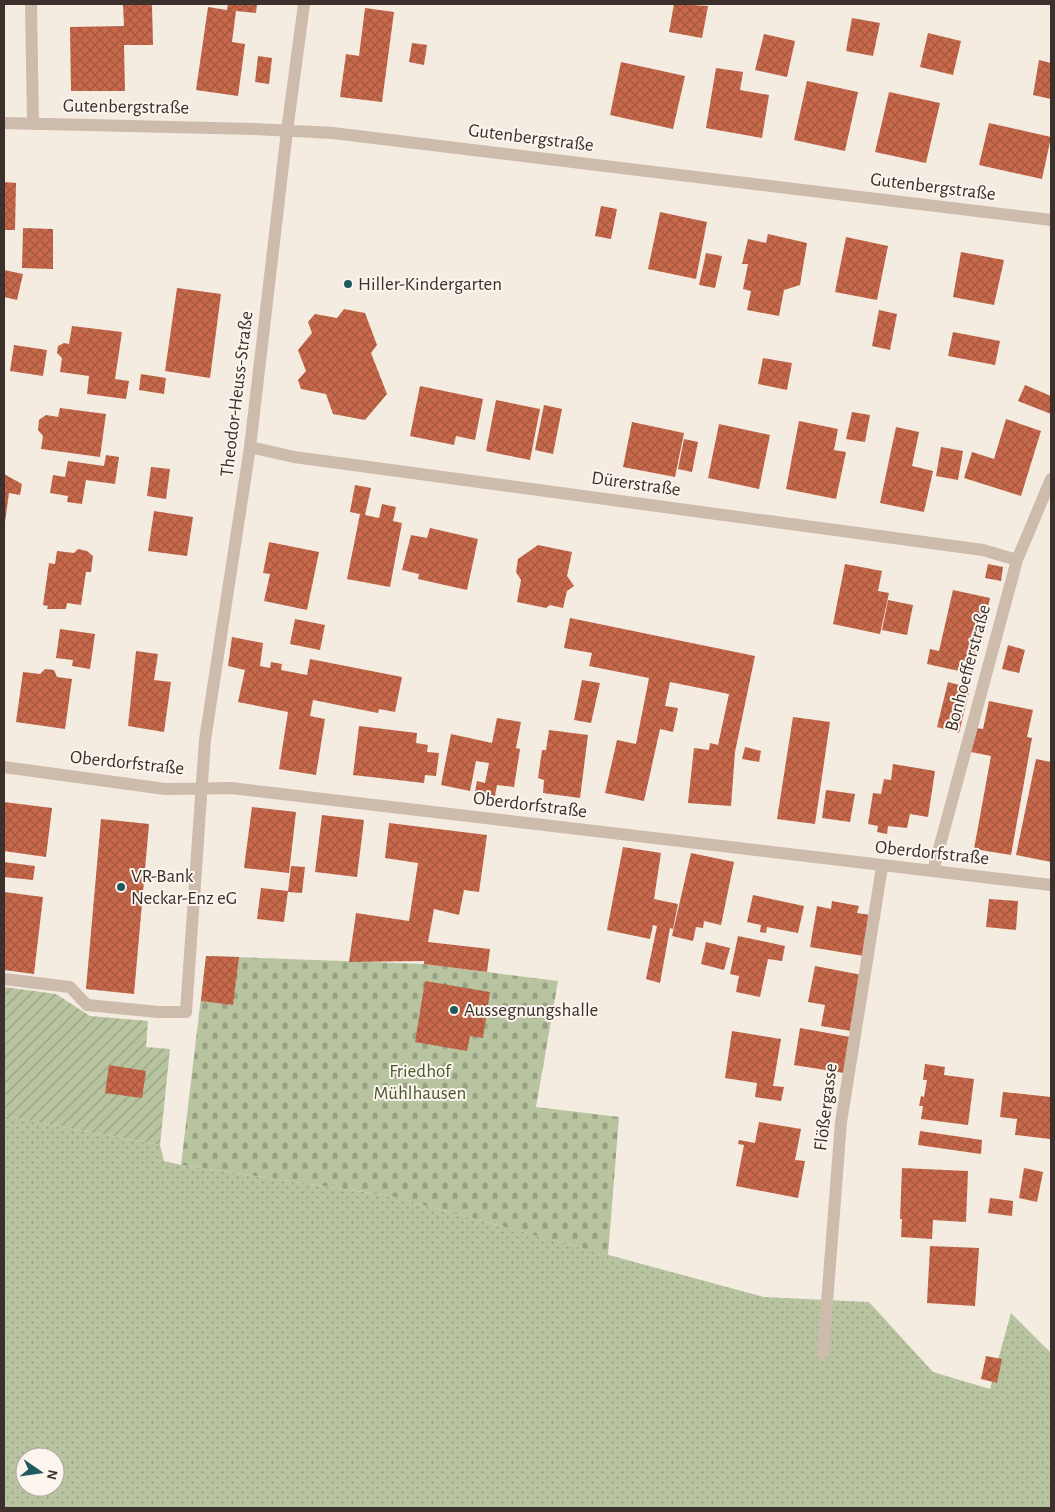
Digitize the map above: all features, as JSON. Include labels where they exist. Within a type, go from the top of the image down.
[{"type":"street","points":[[31,4],[33,124]]},
{"type":"street","name":"Theodor-Heuss-Straße","points":[[4,979],[70,987],[87,1005],[158,1012],[186,1012],[205,740],[250,448],[287,131],[304,4]]},
{"type":"street","name":"Gutenbergstraße","points":[[4,123],[333,133],[1051,220]]},
{"type":"street","name":"Dürerstraße","points":[[250,448],[304,458],[983,550],[1017,560]]},
{"type":"street","name":"Bonhoefferstraße","points":[[933,871],[1017,560],[1051,479]]},
{"type":"street","name":"Oberdorfstraße","points":[[4,767],[165,789],[231,788],[882,867],[1051,885]]},
{"type":"street","name":"Flößergasse","points":[[823,1354],[841,1122],[882,867]]},
{"type":"green space","name":"Friedhof Mühlhausen","points":[[206,956],[424,964],[558,981],[536,1107],[619,1117],[608,1255],[390,1196],[181,1165]]},
{"type":"green space","points":[[4,987],[56,994],[90,1016],[148,1021],[146,1047],[170,1049],[160,1145],[4,1116]]},
{"type":"green space","points":[[4,1116],[160,1145],[164,1161],[181,1165],[390,1196],[764,1297],[869,1302],[933,1372],[990,1389],[1011,1313],[1051,1353],[1051,1508],[4,1508]]},
{"type":"building","points":[[228,4],[257,4],[256,13],[236,11],[232,42],[245,44],[238,96],[196,90],[208,7],[227,10]]},
{"type":"building","points":[[674,4],[708,6],[702,38],[669,32]]},
{"type":"building","points":[[123,5],[152,5],[153,45],[124,45],[125,91],[71,91],[70,27],[124,26]]},
{"type":"building","points":[[365,8],[394,12],[382,102],[340,97],[346,54],[359,56]]},
{"type":"building","points":[[852,18],[880,23],[873,56],[846,51]]},
{"type":"building","points":[[928,33],[961,41],[953,75],[920,67]]},
{"type":"building","points":[[764,34],[795,41],[787,77],[755,70]]},
{"type":"building","points":[[412,43],[427,45],[424,65],[409,62]]},
{"type":"building","points":[[258,56],[272,58],[269,84],[255,82]]},
{"type":"building","points":[[1039,60],[1051,63],[1051,99],[1033,95]]},
{"type":"building","points":[[621,62],[685,76],[673,129],[610,115]]},
{"type":"building","points":[[716,68],[743,72],[740,90],[769,95],[762,138],[706,128]]},
{"type":"building","points":[[807,81],[858,92],[845,151],[794,140]]},
{"type":"building","points":[[889,92],[940,103],[926,163],[875,152]]},
{"type":"building","points":[[989,123],[1051,137],[1042,179],[979,165]]},
{"type":"building","points":[[4,182],[16,183],[15,230],[4,230]]},
{"type":"building","points":[[601,206],[617,209],[611,239],[595,236]]},
{"type":"building","points":[[660,212],[707,222],[696,279],[648,269]]},
{"type":"building","points":[[23,228],[53,229],[53,269],[22,268]]},
{"type":"building","points":[[768,234],[807,243],[800,285],[784,290],[779,316],[747,310],[751,291],[743,289],[748,264],[742,264],[748,239],[766,243]]},
{"type":"building","points":[[846,237],[888,246],[877,300],[835,292]]},
{"type":"building","points":[[961,252],[1004,260],[994,305],[953,297]]},
{"type":"building","points":[[706,253],[722,256],[715,288],[699,285]]},
{"type":"building","points":[[4,270],[23,274],[17,300],[4,297]]},
{"type":"building","points":[[177,288],[221,294],[210,378],[165,371]]},
{"type":"building","points":[[344,309],[365,313],[377,345],[371,353],[387,394],[365,420],[333,414],[326,394],[301,389],[298,380],[306,371],[298,350],[312,333],[308,322],[315,314],[337,318]]},
{"type":"building","points":[[879,310],[897,314],[890,350],[872,346]]},
{"type":"building","points":[[72,326],[122,332],[115,379],[129,381],[126,399],[87,394],[89,376],[60,372],[62,358],[57,353],[58,346],[64,343],[69,344]]},
{"type":"building","points":[[953,332],[1000,341],[995,365],[948,356]]},
{"type":"building","points":[[14,345],[47,350],[43,376],[10,371]]},
{"type":"building","points":[[763,358],[792,363],[787,390],[758,384]]},
{"type":"building","points":[[141,374],[166,378],[164,394],[139,390]]},
{"type":"building","points":[[1025,385],[1051,396],[1051,414],[1018,401]]},
{"type":"building","points":[[420,386],[483,399],[475,440],[456,436],[454,445],[410,436]]},
{"type":"building","points":[[496,400],[540,409],[530,460],[486,451]]},
{"type":"building","points":[[544,405],[562,409],[553,454],[535,450]]},
{"type":"building","points":[[60,408],[106,414],[100,457],[41,449],[43,436],[38,430],[39,420],[46,415],[58,417]]},
{"type":"building","points":[[852,412],[870,415],[865,442],[846,439]]},
{"type":"building","points":[[1006,419],[1041,431],[1021,496],[964,478],[972,452],[994,459]]},
{"type":"building","points":[[799,421],[838,429],[834,450],[846,452],[836,499],[786,489]]},
{"type":"building","points":[[632,422],[684,433],[675,477],[623,467]]},
{"type":"building","points":[[719,424],[770,435],[759,489],[708,478]]},
{"type":"building","points":[[896,427],[919,432],[912,466],[933,471],[924,512],[880,503]]},
{"type":"building","points":[[684,439],[698,442],[692,472],[678,469]]},
{"type":"building","points":[[941,447],[963,451],[958,480],[936,476]]},
{"type":"building","points":[[106,455],[119,457],[115,484],[86,480],[82,504],[67,502],[68,496],[50,493],[53,475],[65,477],[68,461],[104,466]]},
{"type":"building","points":[[151,467],[170,469],[166,499],[147,496]]},
{"type":"building","points":[[4,474],[22,484],[20,495],[9,493],[5,522]]},
{"type":"building","points":[[355,485],[371,488],[365,515],[379,518],[382,504],[396,507],[393,521],[402,523],[390,587],[347,579],[360,514],[350,512]]},
{"type":"building","points":[[154,511],[193,517],[187,556],[148,551]]},
{"type":"building","points":[[430,528],[478,539],[467,590],[418,579],[419,574],[402,570],[411,535],[427,538]]},
{"type":"building","points":[[269,542],[319,552],[307,610],[264,601],[270,574],[263,573]]},
{"type":"building","points":[[538,545],[572,552],[567,576],[574,586],[567,591],[563,608],[550,605],[546,608],[517,602],[521,580],[516,572],[518,559]]},
{"type":"building","points":[[78,549],[87,551],[93,556],[91,572],[86,572],[81,605],[67,603],[66,609],[47,609],[48,606],[43,605],[49,563],[55,564],[57,551],[74,553]]},
{"type":"building","points":[[845,564],[882,571],[878,591],[889,593],[880,634],[833,624]]},
{"type":"building","points":[[988,564],[1003,567],[1001,581],[985,578]]},
{"type":"building","points":[[953,590],[990,598],[973,674],[927,664],[930,649],[939,651]]},
{"type":"building","points":[[888,600],[913,605],[907,635],[882,630]]},
{"type":"building","points":[[570,618],[755,656],[735,752],[731,806],[688,803],[694,748],[709,750],[710,743],[718,745],[729,694],[670,682],[665,706],[678,708],[673,732],[660,729],[644,801],[605,793],[617,740],[636,744],[649,678],[589,666],[592,653],[564,648]]},
{"type":"building","points":[[295,619],[325,625],[320,650],[290,644]]},
{"type":"building","points":[[60,629],[95,634],[90,669],[72,666],[73,660],[56,658]]},
{"type":"building","points":[[232,637],[263,643],[260,666],[270,668],[271,662],[282,664],[281,670],[307,675],[310,659],[402,677],[395,712],[379,709],[378,713],[313,700],[310,716],[325,719],[316,775],[279,769],[288,712],[238,702],[245,670],[228,666]]},
{"type":"building","points":[[1008,645],[1025,650],[1019,673],[1002,669]]},
{"type":"building","points":[[136,651],[158,654],[154,680],[171,682],[164,732],[128,726]]},
{"type":"building","points":[[45,669],[54,670],[57,677],[72,679],[65,729],[16,722],[23,672],[40,674]]},
{"type":"building","points":[[582,680],[600,683],[591,723],[574,720]]},
{"type":"building","points":[[948,682],[970,688],[959,733],[937,727]]},
{"type":"building","points":[[989,701],[1033,710],[1027,737],[1032,738],[1011,855],[974,849],[991,756],[971,752],[976,728],[983,729]]},
{"type":"building","points":[[793,717],[830,722],[815,824],[777,819]]},
{"type":"building","points":[[497,718],[521,722],[516,748],[520,749],[514,787],[497,785],[495,796],[475,792],[477,781],[485,783],[489,763],[476,761],[470,791],[441,785],[451,734],[492,743]]},
{"type":"building","points":[[359,726],[417,733],[416,743],[428,745],[427,752],[439,753],[436,776],[425,775],[424,783],[353,775]]},
{"type":"building","points":[[549,730],[588,735],[580,798],[543,793],[544,780],[538,778],[542,750],[546,750]]},
{"type":"building","points":[[745,747],[761,751],[759,762],[742,759]]},
{"type":"building","points":[[1036,759],[1051,762],[1051,862],[1016,855]]},
{"type":"building","points":[[893,764],[935,771],[928,817],[910,814],[907,828],[888,826],[887,834],[877,832],[878,826],[868,824],[873,793],[881,794],[884,779],[891,780]]},
{"type":"building","points":[[826,790],[855,794],[850,822],[822,818]]},
{"type":"building","points":[[4,802],[52,808],[46,857],[4,851]]},
{"type":"building","points":[[252,807],[296,812],[289,873],[244,868]]},
{"type":"building","points":[[322,815],[364,820],[357,877],[315,872]]},
{"type":"building","points":[[101,819],[149,824],[134,994],[86,989]]},
{"type":"building","points":[[389,823],[487,835],[479,892],[464,890],[459,915],[434,909],[428,942],[490,949],[487,972],[424,964],[424,961],[349,962],[356,913],[409,921],[418,863],[385,858]]},
{"type":"building","points":[[623,847],[661,853],[654,899],[678,904],[673,929],[670,928],[660,983],[646,979],[657,926],[653,925],[650,939],[607,930]]},
{"type":"building","points":[[691,853],[734,862],[721,925],[704,921],[703,928],[696,927],[693,941],[672,936]]},
{"type":"building","points":[[4,862],[35,866],[33,880],[4,877]]},
{"type":"building","points":[[291,866],[305,867],[302,893],[288,892]]},
{"type":"building","points":[[261,888],[288,891],[284,922],[257,919]]},
{"type":"building","points":[[4,892],[43,897],[34,974],[4,970]]},
{"type":"building","points":[[753,895],[804,906],[798,933],[767,927],[766,933],[760,932],[761,925],[747,922]]},
{"type":"building","points":[[989,899],[1018,901],[1016,930],[986,927]]},
{"type":"building","points":[[832,901],[859,906],[857,913],[871,915],[864,956],[810,947],[817,906],[831,909]]},
{"type":"building","points":[[738,936],[785,946],[782,961],[768,959],[760,997],[736,992],[739,976],[730,974]]},
{"type":"building","points":[[706,942],[730,948],[724,970],[701,964]]},
{"type":"building","points":[[206,956],[239,957],[233,1005],[201,1001]]},
{"type":"building","points":[[815,966],[862,975],[851,1031],[821,1026],[825,1005],[808,1002]]},
{"type":"building","name":"Aussegnungshalle","points":[[425,981],[490,992],[483,1038],[470,1036],[467,1051],[415,1042]]},
{"type":"building","points":[[800,1028],[850,1037],[844,1073],[794,1065]]},
{"type":"building","points":[[732,1031],[781,1039],[773,1086],[784,1087],[781,1101],[755,1097],[757,1083],[725,1078]]},
{"type":"building","points":[[925,1064],[945,1067],[944,1075],[974,1079],[968,1125],[921,1119],[923,1106],[919,1106],[921,1096],[924,1097],[927,1080],[923,1080]]},
{"type":"building","points":[[109,1065],[146,1071],[142,1098],[105,1093]]},
{"type":"building","points":[[1003,1092],[1051,1097],[1050,1139],[1015,1135],[1017,1119],[1000,1117]]},
{"type":"building","points":[[759,1122],[801,1129],[795,1160],[805,1161],[798,1198],[736,1186],[744,1145],[738,1144],[739,1140],[755,1143]]},
{"type":"building","points":[[920,1131],[982,1140],[981,1154],[918,1145]]},
{"type":"building","points":[[902,1168],[968,1171],[966,1222],[933,1220],[932,1239],[901,1237]]},
{"type":"building","points":[[1024,1168],[1043,1172],[1037,1202],[1019,1198]]},
{"type":"building","points":[[990,1198],[1013,1201],[1012,1216],[988,1213]]},
{"type":"building","points":[[930,1246],[979,1248],[975,1306],[927,1303]]},
{"type":"building","points":[[986,1356],[1002,1359],[997,1383],[981,1379]]},
{"type":"place","name":"Hiller-Kindergarten","points":[[348,284]]},
{"type":"place","name":"VR-Bank Neckar-Enz eG","points":[[121,887]]},
{"type":"place","name":"Aussegnungshalle","points":[[454,1010]]}]
